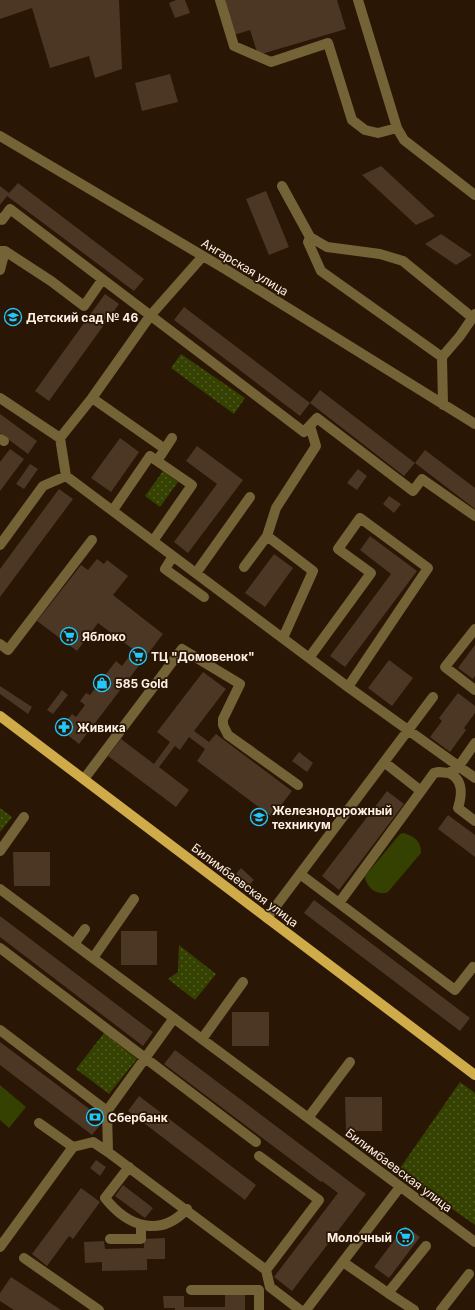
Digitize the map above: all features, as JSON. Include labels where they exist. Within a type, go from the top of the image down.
[{"type":"main road","name":"Билимбаевская улица","points":[[0,716],[475,1075]]},
{"type":"street","points":[[220,0],[234,46],[271,62],[328,43],[352,120],[365,130],[378,133],[397,128]]},
{"type":"street","points":[[358,0],[397,128],[404,140],[475,194]]},
{"type":"street","name":"Ангарская улица","points":[[0,136],[203,256],[475,424]]},
{"type":"street","points":[[282,186],[310,237],[327,248],[380,254],[403,261],[474,316],[442,356],[443,404]]},
{"type":"street","points":[[0,218],[2,220],[10,209],[304,432],[317,418],[413,491],[422,480],[475,516]]},
{"type":"street","points":[[310,237],[308,242],[321,271],[442,356]]},
{"type":"street","points":[[0,270],[2,251],[51,281],[84,306],[102,280]]},
{"type":"street","points":[[60,438],[92,398],[150,316],[203,256]]},
{"type":"street","points":[[0,398],[60,438],[66,476],[348,687],[475,778]]},
{"type":"street","points":[[92,398],[165,449]]},
{"type":"street","points":[[244,567],[267,536],[276,508],[316,446],[310,426]]},
{"type":"street","points":[[157,461],[172,438]]},
{"type":"street","points":[[113,510],[150,456],[192,485],[153,540]]},
{"type":"street","points":[[0,545],[43,486],[66,476]]},
{"type":"street","points":[[196,573],[250,497]]},
{"type":"street","points":[[310,658],[371,573],[338,549],[360,518],[428,568],[348,687]]},
{"type":"street","points":[[267,536],[313,571],[283,638]]},
{"type":"street","points":[[0,644],[8,650],[92,540]]},
{"type":"street","points":[[173,556],[165,569],[204,597]]},
{"type":"street","points":[[475,629],[444,667],[475,690]]},
{"type":"street","points":[[84,779],[182,649],[240,684],[223,719],[223,725],[228,735],[298,785]]},
{"type":"street","points":[[267,918],[433,697]]},
{"type":"street","points":[[449,773],[459,766],[475,744]]},
{"type":"street","points":[[384,762],[421,791]]},
{"type":"street","points":[[339,903],[434,773],[449,773],[457,779],[461,789],[461,799],[458,808],[475,821]]},
{"type":"street","points":[[0,851],[24,817]]},
{"type":"street","points":[[300,874],[455,990],[474,967],[475,968]]},
{"type":"street","name":"Билимбаевская улица","points":[[0,888],[475,1242]]},
{"type":"street","points":[[93,958],[134,899]]},
{"type":"street","points":[[74,944],[85,929]]},
{"type":"street","points":[[0,948],[256,1142]]},
{"type":"street","points":[[202,1039],[243,982]]},
{"type":"street","points":[[108,1152],[107,1111],[174,1018]]},
{"type":"street","points":[[0,1030],[107,1111]]},
{"type":"street","points":[[308,1118],[338,1074],[350,1062]]},
{"type":"street","points":[[39,1123],[73,1147]]},
{"type":"street","points":[[0,1247],[73,1147],[93,1142],[187,1209],[266,1270],[270,1287],[300,1310]]},
{"type":"street","points":[[259,1156],[319,1200],[266,1270]]},
{"type":"street","points":[[129,1167],[105,1198],[114,1210],[129,1220],[141,1225],[160,1226],[178,1218],[187,1209]]},
{"type":"street","points":[[306,1310],[400,1187]]},
{"type":"street","points":[[110,1239],[141,1239],[141,1225]]},
{"type":"street","points":[[388,1293],[426,1246]]},
{"type":"street","points":[[24,1258],[99,1310]]},
{"type":"street","points":[[343,1262],[414,1310]]},
{"type":"street","points":[[441,1310],[469,1274]]},
{"type":"street","points":[[191,1290],[259,1290],[259,1310]]},
{"type":"green space","points":[[181,354],[245,398],[234,414],[171,368]]},
{"type":"green space","points":[[163,471],[178,482],[160,507],[145,496]]},
{"type":"green space","points":[[0,808],[12,817],[0,832]]},
{"type":"green space","points":[[403,833],[410,835],[418,842],[421,853],[388,892],[380,893],[372,890],[367,883],[365,876],[400,834]]},
{"type":"green space","points":[[179,945],[216,974],[195,1000],[168,979],[178,972]]},
{"type":"green space","points":[[104,1033],[137,1059],[109,1094],[76,1069]]},
{"type":"green space","points":[[460,1082],[475,1093],[475,1225],[398,1171]]},
{"type":"green space","points":[[0,1085],[26,1107],[9,1128],[0,1120]]},
{"type":"building","points":[[0,0],[119,0],[122,69],[95,78],[89,56],[50,68],[32,8],[0,19]]},
{"type":"building","points":[[176,0],[185,0],[190,13],[175,18],[169,3]]},
{"type":"building","points":[[224,0],[337,0],[346,29],[258,55],[250,30],[234,35]]},
{"type":"building","points":[[170,74],[178,102],[142,111],[135,83]]},
{"type":"building","points":[[381,166],[435,216],[416,225],[362,175]]},
{"type":"building","points":[[18,183],[144,279],[134,291],[7,196],[0,205],[0,186],[9,193]]},
{"type":"building","points":[[266,191],[289,247],[269,255],[246,199]]},
{"type":"building","points":[[441,234],[472,255],[456,265],[425,244]]},
{"type":"building","points":[[105,294],[119,304],[49,401],[35,391]]},
{"type":"building","points":[[184,307],[310,403],[300,416],[174,320]]},
{"type":"building","points":[[320,390],[415,463],[404,476],[310,403]]},
{"type":"building","points":[[0,414],[37,441],[28,454],[0,433]]},
{"type":"building","points":[[120,438],[139,452],[111,492],[91,478]]},
{"type":"building","points":[[197,446],[243,480],[188,553],[174,542],[217,484],[186,461]]},
{"type":"building","points":[[10,449],[24,459],[0,491],[0,462]]},
{"type":"building","points":[[425,450],[475,488],[475,509],[415,463]]},
{"type":"building","points":[[30,464],[38,469],[24,489],[16,484]]},
{"type":"building","points":[[358,469],[367,476],[357,490],[347,483]]},
{"type":"building","points":[[59,489],[73,499],[0,597],[0,569]]},
{"type":"building","points":[[389,496],[401,504],[394,513],[383,504]]},
{"type":"building","points":[[370,536],[417,571],[345,667],[330,656],[391,574],[360,550]]},
{"type":"building","points":[[274,554],[293,568],[265,607],[245,593]]},
{"type":"building","name":"ТЦ \"Домовенок\"","points":[[97,559],[104,564],[107,560],[128,576],[113,595],[163,634],[79,744],[60,729],[72,714],[76,717],[85,705],[80,701],[86,693],[90,695],[116,661],[122,666],[134,650],[98,623],[77,651],[37,621],[81,565],[88,570]]},
{"type":"building","points":[[475,645],[475,676],[473,679],[458,668]]},
{"type":"building","points":[[389,660],[413,678],[392,706],[368,688]]},
{"type":"building","points":[[203,672],[226,689],[194,731],[209,742],[216,734],[292,791],[272,817],[197,761],[205,749],[189,737],[180,750],[175,746],[159,767],[189,790],[176,807],[108,756],[121,739],[154,764],[170,742],[157,732]]},
{"type":"building","points":[[0,686],[32,707],[28,714],[0,694]]},
{"type":"building","points":[[62,690],[68,695],[53,714],[47,710]]},
{"type":"building","points":[[458,693],[475,706],[475,713],[464,728],[466,730],[450,752],[430,737],[442,721],[439,718]]},
{"type":"building","points":[[299,752],[313,763],[307,772],[292,761]]},
{"type":"building","points":[[387,791],[404,804],[339,890],[322,876]]},
{"type":"building","points":[[448,815],[475,835],[475,857],[438,829]]},
{"type":"building","points":[[13,852],[50,852],[50,886],[14,886]]},
{"type":"building","points":[[241,868],[254,880],[248,886],[236,874]]},
{"type":"building","points":[[314,900],[470,1018],[460,1031],[304,913]]},
{"type":"building","points":[[0,916],[153,1032],[143,1046],[0,937]]},
{"type":"building","points":[[121,931],[157,931],[157,965],[121,965]]},
{"type":"building","points":[[232,1012],[269,1012],[269,1046],[232,1046]]},
{"type":"building","points":[[0,1042],[104,1120],[92,1135],[0,1065]]},
{"type":"building","points":[[175,1050],[366,1194],[292,1291],[274,1277],[338,1193],[322,1181],[321,1182],[164,1064]]},
{"type":"building","points":[[139,1096],[256,1185],[245,1200],[128,1111]]},
{"type":"building","points":[[345,1097],[382,1097],[382,1131],[346,1131]]},
{"type":"building","points":[[96,1160],[106,1167],[100,1176],[90,1168]]},
{"type":"building","points":[[123,1185],[153,1208],[145,1218],[115,1196]]},
{"type":"building","points":[[81,1188],[100,1202],[73,1239],[69,1236],[47,1266],[32,1254]]},
{"type":"building","points":[[405,1226],[420,1237],[389,1278],[374,1267]]},
{"type":"building","points":[[165,1238],[165,1259],[147,1259],[147,1270],[102,1271],[102,1262],[85,1263],[84,1242],[104,1241],[105,1249],[144,1248],[144,1239]]},
{"type":"building","points":[[11,1277],[61,1310],[14,1310],[0,1301],[0,1293]]},
{"type":"building","points":[[225,1295],[245,1295],[245,1310],[175,1310],[175,1308],[164,1308],[163,1296],[184,1296],[184,1307],[225,1307]]},
{"type":"place","name":"Детский сад № 46","points":[[13,317]]},
{"type":"place","name":"Яблоко","points":[[69,636]]},
{"type":"place","name":"ТЦ \"Домовенок\"","points":[[138,656]]},
{"type":"place","name":"585 Gold","points":[[102,683]]},
{"type":"place","name":"Живика","points":[[64,727]]},
{"type":"place","name":"Железнодорожный техникум","points":[[259,817]]},
{"type":"place","name":"Сбербанк","points":[[95,1117]]},
{"type":"place","name":"Молочный","points":[[405,1237]]}]
